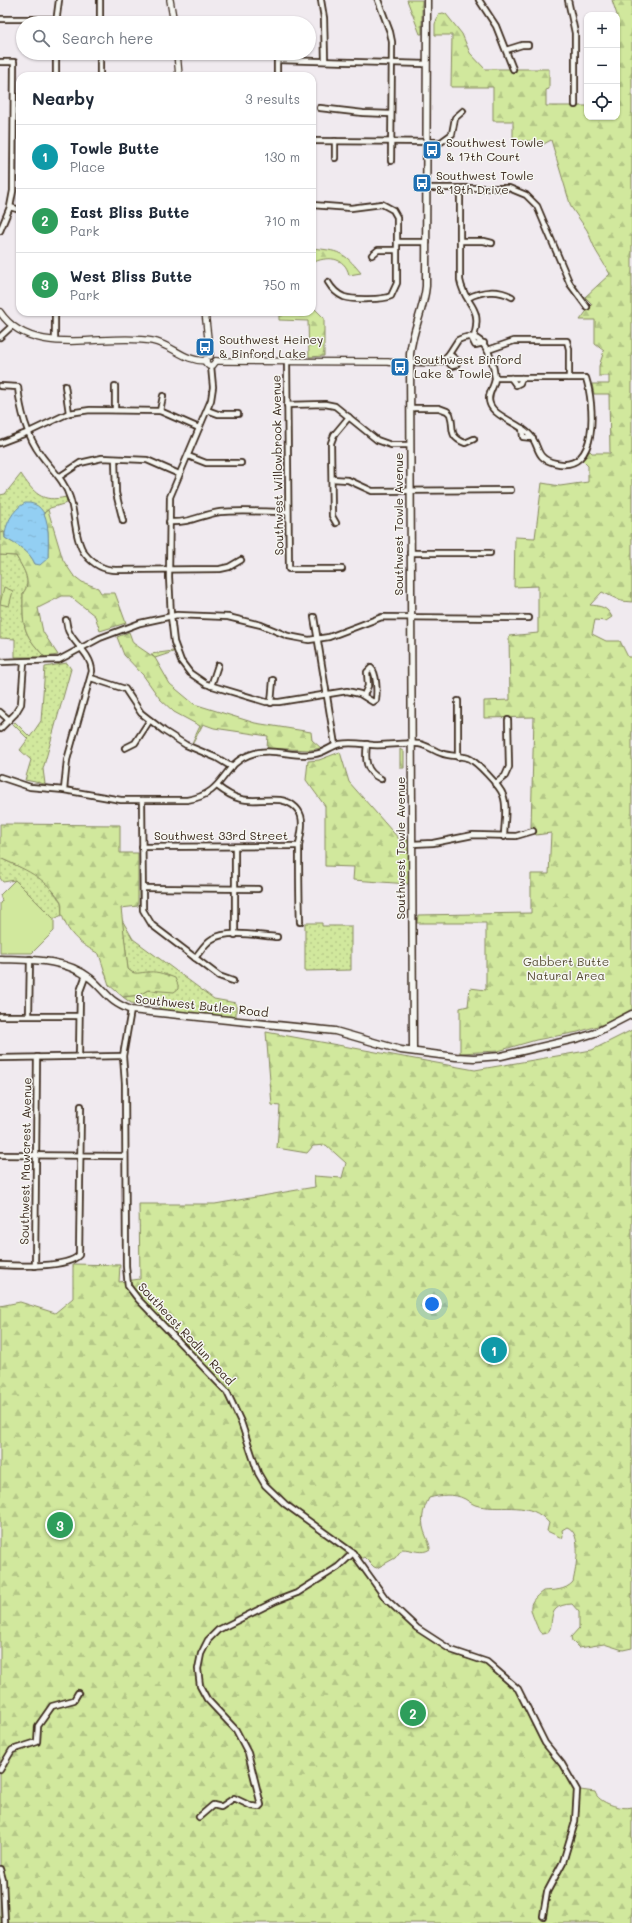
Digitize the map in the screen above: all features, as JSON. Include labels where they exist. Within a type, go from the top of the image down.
[{"type":"main road","name":"Southwest Towle Avenue","points":[[413,1051],[410,362],[412,338],[425,297],[427,242],[427,0]]},
{"type":"main road","name":"Southwest Butler Road","points":[[0,959],[30,959],[51,962],[86,975],[113,1001],[131,1010],[336,1031],[395,1048],[456,1058],[501,1056],[587,1036],[632,1014]]},
{"type":"street","points":[[57,16],[59,0]]},
{"type":"street","points":[[100,0],[100,16]]},
{"type":"street","points":[[170,0],[173,16]]},
{"type":"street","points":[[321,0],[324,18],[324,61]]},
{"type":"street","points":[[378,0],[392,37],[391,161]]},
{"type":"street","points":[[568,0],[575,33],[575,105]]},
{"type":"street","points":[[481,1],[496,26],[513,69]]},
{"type":"street","points":[[0,19],[16,20]]},
{"type":"street","points":[[506,50],[522,45],[528,45]]},
{"type":"street","points":[[56,60],[56,72]]},
{"type":"street","points":[[100,60],[100,72]]},
{"type":"street","points":[[178,60],[179,72]]},
{"type":"street","points":[[277,72],[277,60],[427,64]]},
{"type":"street","points":[[0,62],[14,62],[14,184],[10,207],[0,231]]},
{"type":"street","points":[[320,108],[363,114],[391,114]]},
{"type":"street","points":[[316,141],[441,142],[449,137],[453,130],[455,118],[463,111]]},
{"type":"street","points":[[335,141],[335,158]]},
{"type":"street","points":[[427,188],[509,188],[522,192],[530,197],[539,210],[570,284],[587,307]]},
{"type":"street","points":[[460,188],[460,280],[462,289],[477,316],[477,324],[473,337]]},
{"type":"street","points":[[316,205],[351,208],[382,204],[393,210],[398,222],[397,283],[391,296],[383,299],[348,298],[336,293],[328,282]]},
{"type":"street","points":[[10,207],[16,209]]},
{"type":"street","points":[[460,241],[492,242]]},
{"type":"street","points":[[398,242],[427,242]]},
{"type":"street","points":[[372,255],[378,250],[397,250]]},
{"type":"street","points":[[468,298],[484,292],[505,293],[512,297]]},
{"type":"street","points":[[0,312],[12,326],[29,336],[55,340],[150,341],[168,346],[186,358],[206,361],[207,365],[211,366]]},
{"type":"street","points":[[55,316],[55,340]]},
{"type":"street","points":[[205,316],[210,356],[206,361]]},
{"type":"street","points":[[0,337],[12,326]]},
{"type":"street","points":[[364,695],[368,686],[367,672],[371,668],[374,672],[376,700],[373,702],[364,695],[347,691],[271,703],[211,686],[194,676],[181,661],[174,642],[171,616],[169,569],[170,497],[208,410],[213,391],[211,366],[216,361],[393,361],[434,363],[445,359],[458,340],[473,337],[484,343],[488,350],[495,378],[489,397],[490,406],[495,412],[522,428],[533,438],[540,455],[553,463],[570,463],[583,454],[590,443],[591,433],[590,393],[586,378],[495,378]]},
{"type":"street","points":[[488,350],[514,341],[566,341],[569,349],[569,378]]},
{"type":"street","points":[[445,359],[452,366],[456,365],[458,361],[449,354]]},
{"type":"street","points":[[210,356],[214,357],[216,361]]},
{"type":"street","name":"Southwest Willowbrook Avenue","points":[[287,362],[289,569],[342,569]]},
{"type":"street","points":[[0,386],[18,387],[21,405],[29,432],[38,451],[59,477],[71,499],[84,553],[100,567],[116,570],[220,570],[229,568],[241,560]]},
{"type":"street","points":[[65,386],[69,413]]},
{"type":"street","points":[[115,386],[115,410]]},
{"type":"street","points":[[160,411],[163,396]]},
{"type":"street","points":[[287,405],[330,405],[339,408],[382,443],[391,445],[410,445]]},
{"type":"street","points":[[411,408],[444,409],[450,414],[452,432],[457,439],[465,443],[474,440]]},
{"type":"street","points":[[0,443],[29,432],[69,413],[90,410],[160,411],[199,428]]},
{"type":"street","points":[[208,410],[218,414],[238,414]]},
{"type":"street","points":[[336,523],[332,516],[332,439],[350,417]]},
{"type":"street","points":[[188,456],[206,463],[241,463]]},
{"type":"street","points":[[59,477],[76,465],[89,460],[115,458],[147,460],[179,474]]},
{"type":"street","points":[[115,458],[116,493],[123,521]]},
{"type":"street","points":[[332,479],[348,480],[372,491],[511,490]]},
{"type":"street","points":[[169,522],[190,521],[214,514],[228,512],[288,512]]},
{"type":"street","points":[[410,553],[490,553]]},
{"type":"street","points":[[0,662],[56,661],[100,638],[147,621],[171,616],[191,615],[228,617],[261,625],[294,638],[318,639],[329,637],[374,618],[390,616],[529,618]]},
{"type":"street","points":[[314,617],[335,745]]},
{"type":"street","points":[[64,790],[67,760],[92,671],[90,660],[69,632],[66,620]]},
{"type":"street","points":[[0,729],[15,714],[21,704],[24,662]]},
{"type":"street","points":[[211,686],[218,665]]},
{"type":"street","points":[[91,678],[125,689],[138,709],[150,720],[186,745],[217,758],[232,767]]},
{"type":"street","points":[[271,703],[273,680]]},
{"type":"street","points":[[458,701],[458,757]]},
{"type":"street","points":[[0,712],[9,720]]},
{"type":"street","points":[[125,748],[135,743],[150,720]]},
{"type":"street","points":[[496,784],[505,776],[509,767],[508,720]]},
{"type":"street","points":[[0,777],[30,787],[64,790],[121,800],[197,798],[210,792],[217,786],[239,760],[256,752],[270,751],[314,754],[335,745],[350,743],[423,744],[441,753],[467,758],[475,762],[496,784],[504,799],[504,837]]},
{"type":"street","points":[[367,744],[366,757],[368,767],[372,775],[381,779]]},
{"type":"street","points":[[217,786],[237,799],[246,801],[281,800],[290,803],[299,811],[303,822],[299,846],[300,922]]},
{"type":"street","points":[[142,800],[143,910],[148,921],[219,976],[233,981]]},
{"type":"street","points":[[412,844],[433,843],[473,835],[504,837],[524,835],[533,831]]},
{"type":"street","name":"Southwest 33rd Street","points":[[142,847],[299,846]]},
{"type":"street","points":[[235,847],[235,935]]},
{"type":"street","points":[[143,888],[258,889]]},
{"type":"street","points":[[195,958],[212,939],[219,936],[262,934],[278,937]]},
{"type":"street","points":[[29,1015],[30,959]]},
{"type":"street","points":[[79,1056],[80,991],[86,975]]},
{"type":"street","points":[[0,1058],[122,1056],[131,1010]]},
{"type":"street","points":[[0,1016],[79,1016]]},
{"type":"street","name":"Southeast Rodlun Road","points":[[122,1056],[124,1063],[126,1266],[127,1280],[130,1289],[183,1348],[227,1392],[243,1428],[258,1473],[265,1485],[290,1508],[353,1553],[386,1599],[417,1628],[451,1650],[487,1662],[515,1686],[544,1743],[562,1764],[577,1788],[578,1798],[576,1822],[563,1862],[547,1892],[543,1916]]},
{"type":"street","name":"Southwest Mawcrest Avenue","points":[[35,1266],[37,1057]]},
{"type":"street","points":[[0,1265],[45,1266],[74,1259],[78,1256],[80,1251],[81,1106]]},
{"type":"street","points":[[0,1155],[125,1156]]},
{"type":"street","points":[[199,1817],[213,1805],[221,1807],[234,1798],[250,1806],[259,1807],[261,1804],[256,1790],[250,1756],[236,1730],[207,1699],[200,1686],[198,1673],[199,1661],[208,1640],[228,1624],[297,1593],[338,1567],[353,1553]]},
{"type":"street","points":[[0,1770],[12,1750],[37,1742],[38,1726],[52,1706],[74,1700],[78,1693]]},
{"type":"street","points":[[0,1869],[3,1880],[5,1923]]},
{"type":"green space","points":[[407,0],[422,0],[422,34],[420,34]]},
{"type":"green space","name":"Gabbert Butte Natural Area","points":[[612,0],[632,0],[632,602],[621,601],[602,592],[590,605],[603,608],[608,611],[612,617],[606,621],[595,620],[592,634],[606,641],[620,641],[628,657],[632,657],[632,1009],[604,1024],[578,1032],[536,1040],[498,1051],[460,1053],[460,1008],[468,1006],[470,988],[486,990],[486,923],[417,923],[418,915],[531,913],[531,874],[549,874],[551,833],[536,835],[531,827],[534,717],[484,718],[484,701],[510,700],[509,636],[538,633],[538,586],[514,587],[515,537],[535,538],[542,483],[560,486],[588,482],[588,466],[582,460],[590,451],[592,453],[610,453],[609,394],[594,394],[592,384],[609,384],[609,376],[599,376],[599,366],[604,351],[595,344],[595,320],[580,320],[592,304],[585,297],[610,274],[596,251],[587,230],[571,207],[551,140],[542,145],[531,141],[513,141],[513,121],[493,121],[493,87],[451,87],[452,35],[435,35],[435,24],[439,14],[446,14],[462,34],[470,53],[485,69],[549,69],[549,89],[546,90],[546,106],[584,106],[584,120],[620,120],[620,12],[616,12]]},
{"type":"green space","points":[[316,248],[335,251],[350,260],[361,273],[349,275],[344,264],[334,259],[323,259],[317,261]]},
{"type":"green space","points":[[316,310],[324,318],[324,356],[309,357],[308,321],[279,320],[279,316],[316,316]]},
{"type":"green space","points":[[21,474],[39,495],[50,499],[66,497],[67,503],[50,508],[44,513],[48,558],[4,532],[0,533],[0,495],[5,494]]},
{"type":"green space","points":[[48,510],[63,560],[73,575],[82,582],[98,588],[101,593],[115,593],[126,623],[100,631],[95,616],[70,596],[62,596],[38,608],[43,632],[58,655],[45,657],[31,641],[25,628],[23,593],[27,584],[26,574],[16,556],[0,555],[0,533],[4,532],[5,538],[19,546],[30,555],[35,564],[48,558],[48,532],[44,513]]},
{"type":"green space","points":[[0,555],[16,556],[26,574],[27,584],[23,593],[25,628],[31,641],[45,657],[15,657],[15,639],[0,638]]},
{"type":"green space","points":[[4,587],[13,591],[9,606],[0,604]]},
{"type":"green space","points":[[129,632],[133,643],[155,658],[170,684],[194,704],[255,723],[311,732],[312,740],[321,748],[310,750],[267,748],[268,736],[214,728],[203,724],[192,743],[200,726],[174,712],[160,699],[143,675],[124,655],[117,637]]},
{"type":"green space","points":[[173,651],[155,658],[151,654]]},
{"type":"green space","points":[[67,663],[71,669],[43,769],[45,784],[25,780],[31,760],[20,750],[28,739],[13,724],[15,722],[30,737],[41,721],[45,667]]},
{"type":"green space","points":[[400,749],[404,752],[404,768],[400,768]]},
{"type":"green space","points":[[340,752],[349,782],[399,839],[409,840],[409,884],[353,880],[354,867],[325,866],[325,806],[306,780],[308,761],[319,760]]},
{"type":"green space","points":[[0,824],[120,825],[120,853],[138,853],[138,906],[121,908],[128,969],[135,973],[156,972],[175,978],[178,989],[174,992],[148,990],[139,995],[123,997],[109,985],[99,954],[76,939],[68,929],[62,915],[61,902],[48,885],[33,874],[0,858]]},
{"type":"green space","points":[[0,858],[31,872],[47,883],[61,902],[62,915],[54,919],[15,880],[3,882],[0,878]]},
{"type":"green space","points":[[15,880],[54,919],[54,931],[32,953],[0,953],[0,903],[2,901],[0,895]]},
{"type":"green space","points":[[122,920],[133,939],[214,999],[236,1003],[236,1017],[161,1010],[158,1006],[131,1003],[123,997],[139,995],[148,990],[158,992],[149,972],[135,974],[128,969]]},
{"type":"green space","points":[[305,923],[322,923],[322,926],[351,926],[351,970],[305,971]]},
{"type":"green space","points":[[632,1030],[632,1648],[623,1650],[604,1644],[579,1648],[572,1641],[571,1637],[579,1628],[579,1612],[572,1604],[562,1605],[556,1609],[553,1613],[550,1629],[542,1634],[540,1632],[532,1614],[532,1603],[534,1599],[543,1591],[563,1589],[573,1582],[577,1560],[577,1543],[572,1531],[567,1527],[562,1530],[562,1538],[547,1531],[549,1523],[534,1511],[516,1508],[479,1506],[461,1497],[452,1495],[442,1495],[429,1498],[423,1512],[422,1522],[430,1549],[420,1552],[402,1549],[395,1558],[377,1568],[364,1557],[357,1561],[384,1602],[418,1632],[455,1655],[486,1664],[515,1690],[541,1743],[567,1776],[573,1789],[595,1792],[597,1796],[611,1805],[628,1808],[632,1807],[632,1923],[0,1923],[0,1306],[20,1302],[55,1313],[73,1298],[73,1264],[120,1265],[119,1282],[140,1279],[139,1204],[215,1204],[315,1187],[314,1176],[342,1178],[346,1163],[326,1145],[313,1146],[307,1153],[277,1148],[280,1106],[272,1105],[266,1032],[475,1070],[592,1050]]},
{"type":"water","points":[[25,503],[34,504],[40,508],[45,515],[47,523],[48,558],[40,565],[35,564],[30,555],[19,546],[5,538],[6,528],[10,518],[17,509]]},
{"type":"place","name":"Southwest Towle & 17th Court","points":[[432,150]]},
{"type":"place","name":"Southwest Towle & 19th Drive","points":[[422,183]]},
{"type":"place","name":"Southwest Heiney & Binford Lake","points":[[205,347]]},
{"type":"place","name":"Southwest Binford Lake & Towle","points":[[400,367]]},
{"type":"place","name":"Towle Butte","points":[[494,1350]]},
{"type":"place","name":"West Bliss Butte","points":[[60,1525]]},
{"type":"place","name":"East Bliss Butte","points":[[413,1713]]}]
